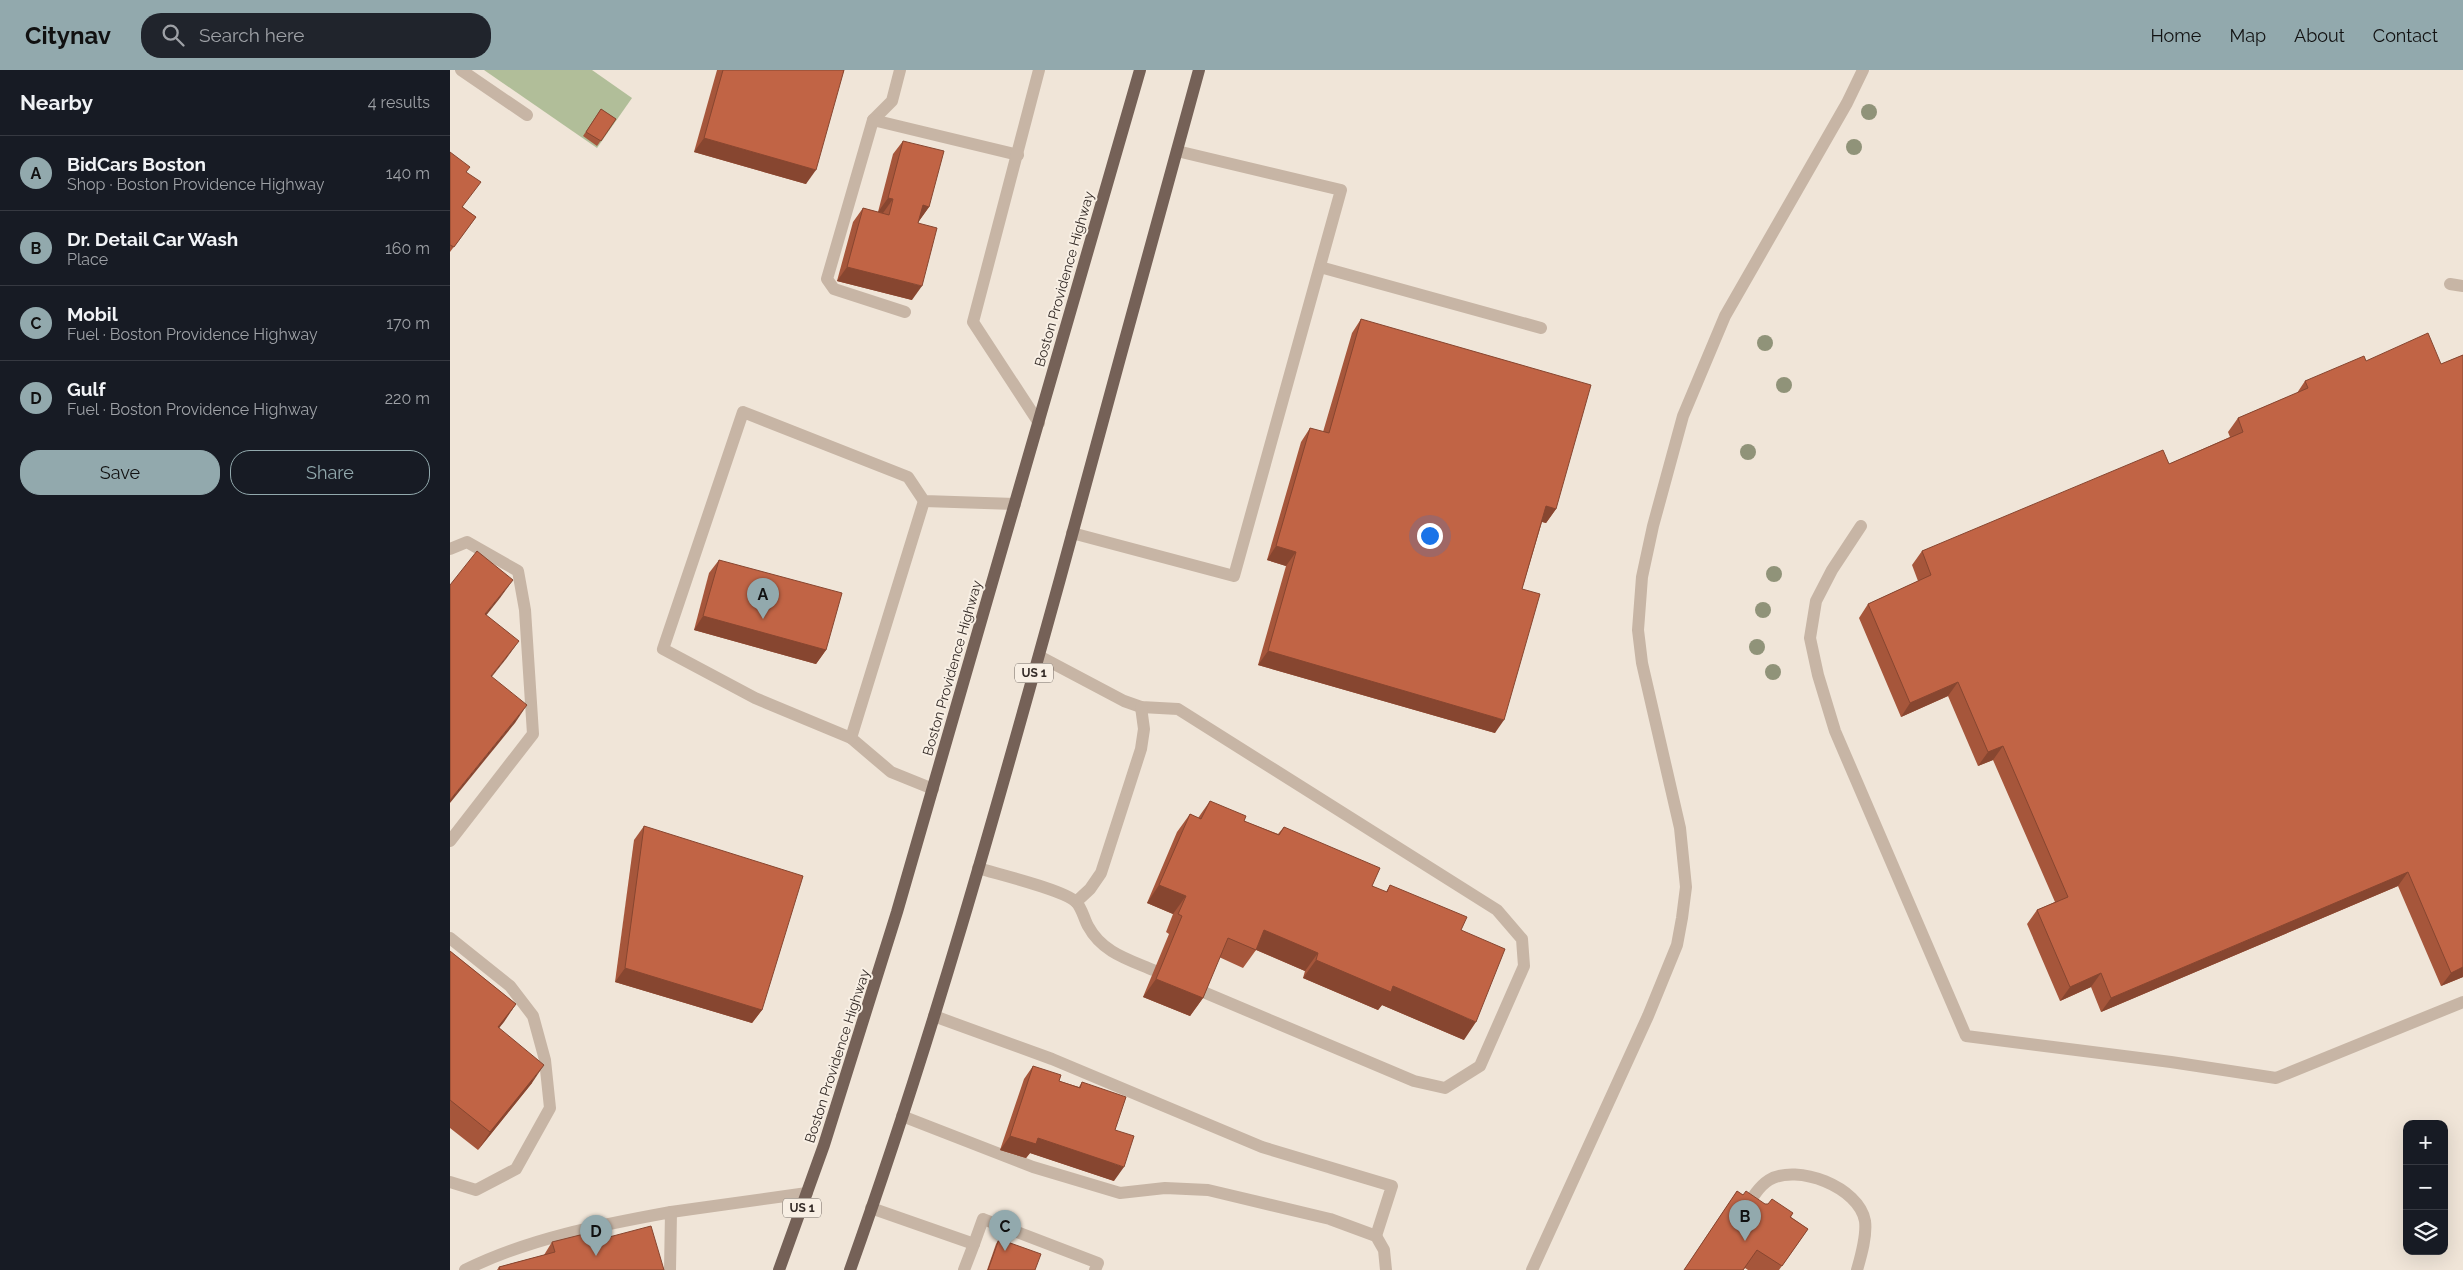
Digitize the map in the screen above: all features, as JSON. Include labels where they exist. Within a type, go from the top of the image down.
[{"type":"main road","name":"Boston Providence Highway","points":[[780,1270],[860,1034],[933,790],[1140,70]]},
{"type":"main road","name":"US 1","points":[[850,1270],[934,1016],[978,868],[1199,70]]},
{"type":"street","points":[[461,70],[527,115]]},
{"type":"street","points":[[900,70],[892,101],[873,120],[827,278],[834,289],[905,312]]},
{"type":"street","points":[[1039,70],[1018,155],[972,322],[1039,423]]},
{"type":"street","points":[[1532,1270],[1648,1016],[1674,954],[1681,926],[1686,887],[1680,828],[1642,663],[1638,630],[1641,584],[1647,550],[1675,443],[1683,416],[1724,316],[1847,103],[1863,70]]},
{"type":"street","points":[[873,120],[1018,155]]},
{"type":"street","points":[[1072,533],[1234,576],[1341,190],[1177,151]]},
{"type":"street","points":[[1320,266],[1541,328]]},
{"type":"street","points":[[2450,284],[2463,286]]},
{"type":"street","points":[[924,500],[908,477],[743,412],[663,649],[756,698],[852,738],[891,772],[933,790]]},
{"type":"street","points":[[924,500],[1015,504]]},
{"type":"street","points":[[852,738],[924,500]]},
{"type":"street","points":[[1861,526],[1832,570],[1816,601],[1810,638],[1818,675],[1835,731],[1966,1036],[2171,1062],[2276,1078],[2463,1002]]},
{"type":"street","points":[[450,549],[467,542],[518,571],[526,610],[533,734],[450,841]]},
{"type":"street","points":[[1038,656],[1124,701],[1141,707],[1178,710],[1496,910],[1522,938],[1524,966],[1480,1066],[1445,1088],[1414,1081],[1201,991]]},
{"type":"street","points":[[1076,902],[1090,889],[1101,873],[1141,749],[1144,728],[1141,707]]},
{"type":"street","points":[[978,868],[1062,894],[1076,902],[1088,927],[1102,945],[1112,953],[1153,970]]},
{"type":"street","points":[[450,938],[510,986],[533,1016],[545,1060],[550,1108],[516,1169],[476,1190],[450,1182]]},
{"type":"street","points":[[934,1016],[1052,1059],[1262,1147],[1392,1186],[1376,1236]]},
{"type":"street","points":[[902,1116],[1033,1166],[1120,1193],[1165,1188],[1208,1190],[1330,1219],[1376,1236],[1384,1250],[1386,1270]]},
{"type":"street","points":[[1744,1211],[1758,1190],[1770,1180],[1803,1175],[1837,1187],[1848,1194],[1859,1206],[1865,1221],[1864,1240],[1857,1270]]},
{"type":"street","points":[[465,1270],[492,1257],[576,1230],[671,1212],[807,1193]]},
{"type":"street","points":[[871,1208],[974,1244]]},
{"type":"street","points":[[670,1270],[671,1212]]},
{"type":"street","points":[[964,1270],[984,1219],[1098,1263],[1095,1270]]},
{"type":"green space","points":[[484,70],[592,70],[632,98],[597,148]]},
{"type":"building","points":[[723,70],[844,70],[816,170],[704,138]]},
{"type":"building","points":[[601,109],[616,119],[601,141],[586,132]]},
{"type":"building","points":[[903,141],[944,151],[929,207],[923,205],[918,223],[937,228],[922,286],[847,267],[863,208],[889,215],[893,199],[888,198]]},
{"type":"building","points":[[450,152],[470,167],[466,172],[481,182],[462,207],[476,217],[454,247],[450,245]]},
{"type":"building","points":[[1361,319],[1591,385],[1556,509],[1546,506],[1522,589],[1540,594],[1504,720],[1268,651],[1296,552],[1276,546],[1310,428],[1329,433]]},
{"type":"building","points":[[2428,333],[2441,364],[2463,355],[2463,967],[2451,973],[2408,872],[2111,998],[2101,973],[2070,987],[2037,910],[2068,897],[2003,746],[1988,752],[1958,682],[1910,703],[1868,604],[1931,575],[1922,551],[2163,450],[2169,464],[2243,432],[2238,418],[2308,388],[2305,381],[2364,356],[2366,361]]},
{"type":"building","points":[[477,551],[513,580],[485,614],[519,641],[491,676],[527,705],[450,800],[450,585]]},
{"type":"building","points":[[719,560],[842,593],[826,650],[703,616]]},
{"type":"building","points":[[1210,801],[1246,816],[1244,821],[1279,835],[1284,827],[1380,868],[1372,886],[1387,892],[1390,885],[1467,917],[1461,930],[1505,949],[1476,1022],[1393,986],[1391,992],[1316,960],[1318,953],[1264,930],[1256,950],[1228,938],[1203,998],[1156,979],[1182,916],[1178,914],[1186,896],[1159,885],[1190,814],[1201,819]]},
{"type":"building","points":[[644,826],[803,876],[762,1010],[625,968]]},
{"type":"building","points":[[450,951],[516,1004],[498,1027],[544,1065],[490,1132],[450,1100]]},
{"type":"building","points":[[1033,1066],[1061,1075],[1059,1081],[1080,1088],[1082,1082],[1126,1097],[1115,1130],[1134,1136],[1124,1167],[1038,1138],[1036,1144],[1010,1136]]},
{"type":"building","points":[[1737,1191],[1743,1195],[1746,1191],[1765,1204],[1768,1204],[1772,1199],[1793,1213],[1790,1217],[1808,1229],[1782,1266],[1757,1250],[1743,1270],[1684,1270]]},
{"type":"building","points":[[651,1226],[664,1270],[500,1270],[499,1267],[555,1252],[552,1242],[592,1232],[594,1241]]},
{"type":"building","points":[[999,1239],[1041,1254],[1035,1270],[988,1270]]},
{"type":"place","name":"BidCars Boston","points":[[763,619]]},
{"type":"place","name":"Dr. Detail Car Wash","points":[[1745,1241]]},
{"type":"place","name":"Mobil","points":[[1005,1251]]},
{"type":"place","name":"Gulf","points":[[596,1256]]}]
